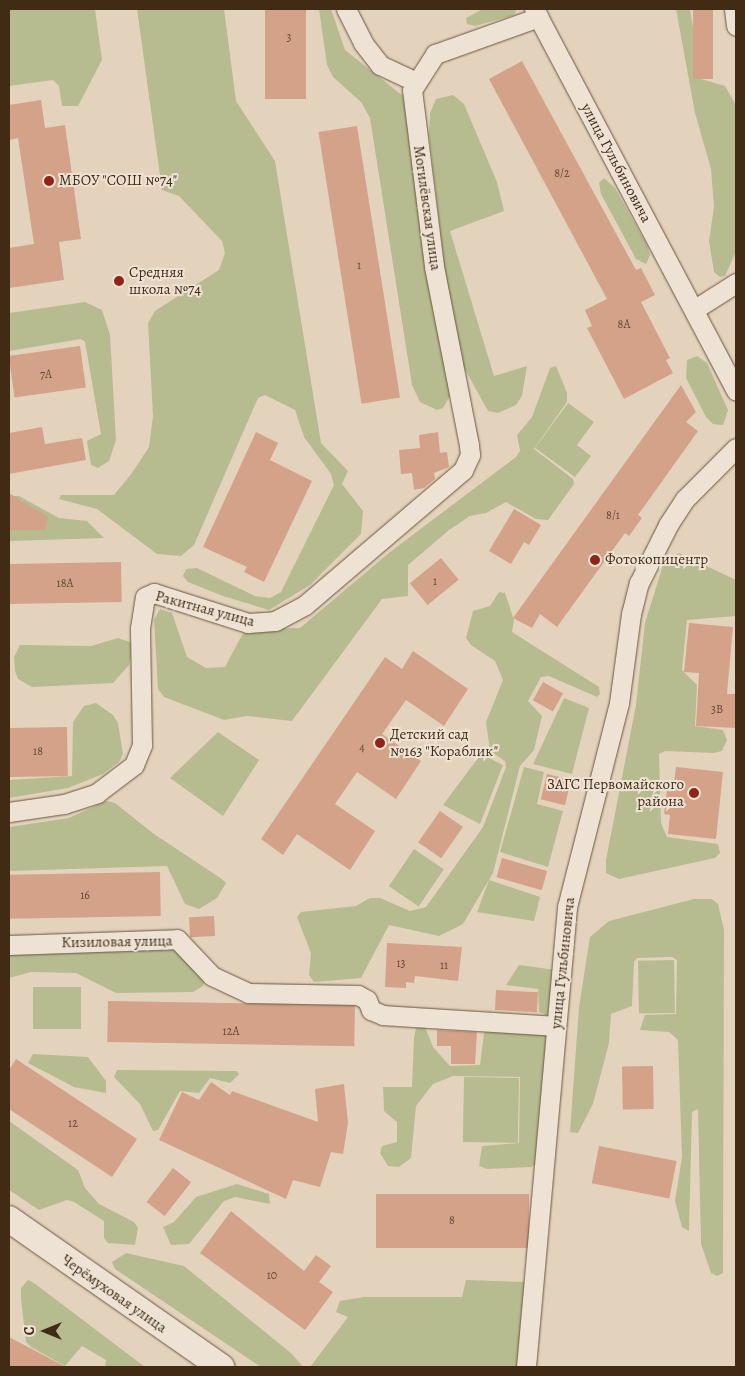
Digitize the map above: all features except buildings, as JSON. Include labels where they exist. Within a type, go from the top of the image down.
[{"type":"main road","name":"Черёмуховая улица","points":[[9,1219],[221,1367]]},
{"type":"street","points":[[346,9],[363,43],[380,64],[415,81],[436,54],[536,13]]},
{"type":"street","points":[[734,9],[736,26]]},
{"type":"street","name":"улица Гульбиновича","points":[[536,13],[695,309],[736,391]]},
{"type":"street","name":"Могилёвская улица","points":[[415,81],[411,100],[434,266],[469,445],[470,454],[460,474]]},
{"type":"street","points":[[695,309],[736,283]]},
{"type":"street","name":"улица Гульбиновича","points":[[526,1367],[567,907],[620,703],[626,644],[639,583],[655,548],[685,500],[736,448]]},
{"type":"street","name":"Ракитная улица","points":[[9,812],[64,804],[97,793],[136,760],[142,745],[140,628],[145,597],[154,594],[248,623],[275,621],[305,605],[460,474]]},
{"type":"street","name":"Кизиловая улица","points":[[9,945],[177,939],[212,976],[248,993],[358,994],[367,1000],[371,1010],[382,1015],[556,1026]]},
{"type":"green space","points":[[9,9],[95,9],[102,60],[78,106],[62,106],[59,86],[53,80],[9,86]]},
{"type":"green space","points":[[137,9],[224,9],[236,101],[275,161],[321,443],[348,471],[342,484],[363,511],[361,534],[310,585],[269,610],[223,596],[188,582],[183,576],[186,569],[197,568],[255,596],[270,598],[281,592],[334,485],[331,474],[304,437],[295,410],[265,395],[258,398],[194,545],[181,556],[157,554],[97,509],[59,499],[61,495],[114,495],[132,473],[149,447],[153,416],[148,323],[155,311],[219,270],[225,253],[222,241],[179,196],[162,190]]},
{"type":"green space","points":[[319,9],[331,9],[345,50],[403,96],[410,110],[431,295],[451,394],[443,408],[437,410],[420,402],[412,385],[370,118],[361,102],[333,77],[327,65]]},
{"type":"green space","points":[[483,9],[517,9],[514,15],[475,26],[467,24],[466,18]]},
{"type":"green space","points":[[676,9],[690,9],[701,79],[725,86],[736,105],[736,252],[725,276],[720,277],[714,272],[709,241],[714,207],[711,169],[695,113]]},
{"type":"green space","points":[[453,95],[464,104],[497,182],[504,211],[450,231],[494,376],[527,366],[522,396],[516,405],[498,413],[488,411],[462,364],[444,265],[429,134],[430,113],[436,99]]},
{"type":"green space","points":[[604,178],[615,188],[648,247],[650,255],[646,264],[636,259],[601,194],[599,183]]},
{"type":"green space","points":[[85,302],[102,310],[110,335],[116,440],[109,461],[98,468],[91,465],[87,441],[101,434],[85,342],[81,339],[9,351],[9,313]]},
{"type":"green space","points":[[697,356],[707,363],[728,410],[723,425],[713,424],[706,417],[686,378],[687,360]]},
{"type":"green space","points":[[556,366],[567,393],[567,402],[534,449],[573,479],[574,484],[548,520],[536,519],[506,502],[486,513],[470,516],[449,530],[408,565],[408,596],[382,599],[292,721],[247,716],[224,720],[164,697],[158,689],[154,620],[160,609],[172,613],[187,657],[206,668],[225,667],[242,635],[250,629],[300,628],[390,552],[516,457],[520,451],[517,435],[532,417],[550,368]]},
{"type":"green space","points":[[568,403],[594,422],[577,445],[591,456],[575,477],[535,448]]},
{"type":"green space","points":[[9,496],[19,496],[59,518],[87,521],[104,538],[9,541]]},
{"type":"green space","points":[[679,553],[736,580],[736,616],[687,620],[682,670],[697,685],[695,726],[723,730],[727,740],[722,751],[714,753],[665,751],[659,754],[661,823],[667,837],[718,844],[720,853],[715,858],[619,879],[606,873],[606,860],[636,705],[645,623],[664,562]]},
{"type":"green space","points":[[499,592],[505,593],[514,620],[512,632],[599,687],[600,694],[597,697],[549,676],[541,677],[528,701],[542,716],[534,750],[520,766],[493,873],[463,924],[439,936],[389,925],[361,978],[314,982],[309,975],[311,953],[297,917],[301,912],[356,906],[370,898],[380,898],[410,911],[426,907],[483,827],[506,767],[505,761],[490,751],[486,722],[503,680],[495,661],[471,645],[466,638],[473,611],[490,606]]},
{"type":"green space","points":[[118,638],[130,642],[132,651],[129,665],[113,683],[32,687],[18,679],[15,671],[14,657],[20,645],[91,646]]},
{"type":"green space","points":[[564,698],[589,708],[572,774],[533,764]]},
{"type":"green space","points":[[96,703],[113,715],[118,723],[123,754],[119,762],[103,774],[68,788],[9,798],[9,780],[72,776],[73,722],[84,706]]},
{"type":"green space","points":[[218,732],[259,760],[223,816],[170,778]]},
{"type":"green space","points":[[481,754],[503,765],[480,824],[443,805]]},
{"type":"green space","points":[[524,767],[544,772],[537,804],[563,811],[548,867],[500,852]]},
{"type":"green space","points":[[106,801],[115,803],[154,834],[222,879],[226,883],[217,898],[199,909],[185,904],[167,866],[9,871],[9,827],[69,818]]},
{"type":"green space","points":[[414,849],[444,869],[419,906],[389,886]]},
{"type":"green space","points":[[489,880],[540,897],[534,921],[477,912]]},
{"type":"green space","points":[[694,899],[712,899],[718,904],[724,930],[723,1273],[717,1276],[711,1273],[701,1244],[698,1109],[692,1112],[689,1231],[682,1227],[675,1201],[682,1157],[678,1040],[669,1032],[640,1030],[645,1015],[676,1014],[677,960],[672,957],[637,958],[634,962],[632,1006],[611,1014],[609,1043],[593,1104],[578,1133],[570,1132],[579,1007],[590,937],[609,921]]},
{"type":"green space","points":[[174,946],[205,980],[203,986],[193,992],[116,993],[76,973],[31,972],[9,978],[9,949]]},
{"type":"green space","points":[[674,960],[675,1013],[639,1014],[638,961]]},
{"type":"green space","points":[[519,965],[556,970],[552,1018],[539,1012],[538,989],[506,985]]},
{"type":"green space","points":[[33,987],[81,987],[81,1029],[33,1029]]},
{"type":"green space","points":[[425,1027],[433,1047],[450,1066],[480,1065],[484,1033],[488,1031],[549,1034],[542,1161],[531,1167],[487,1169],[479,1166],[482,1146],[519,1143],[520,1077],[453,1076],[433,1084],[416,1106],[411,1158],[399,1167],[388,1166],[380,1153],[382,1146],[397,1142],[397,1122],[384,1111],[383,1087],[412,1087],[416,1028]]},
{"type":"green space","points":[[33,1054],[88,1057],[106,1081],[106,1093],[74,1087],[28,1063]]},
{"type":"green space","points":[[117,1070],[237,1071],[239,1074],[230,1083],[210,1078],[199,1093],[180,1091],[158,1130],[153,1131],[140,1104],[114,1077]]},
{"type":"green space","points":[[464,1077],[519,1078],[518,1143],[463,1142]]},
{"type":"green space","points":[[9,1121],[78,1170],[85,1188],[99,1204],[134,1222],[138,1228],[135,1245],[108,1243],[104,1238],[104,1221],[74,1202],[67,1200],[39,1210],[9,1190]]},
{"type":"green space","points":[[237,1184],[269,1194],[270,1204],[235,1197],[224,1201],[189,1244],[171,1245],[163,1227],[174,1222],[196,1197]]},
{"type":"green space","points":[[126,1253],[184,1266],[292,1354],[303,1367],[261,1367],[115,1269],[112,1262]]},
{"type":"green space","points":[[28,1280],[145,1367],[105,1367],[106,1360],[82,1346],[65,1366],[31,1347],[26,1342],[21,1299],[21,1288]]},
{"type":"green space","points":[[466,1280],[527,1282],[523,1367],[310,1367],[348,1317],[336,1312],[340,1301],[364,1297],[462,1297]]},
{"type":"place","name":"МБОУ \"СОШ №74\"","points":[[49,181]]},
{"type":"place","name":"Средняя школа №74","points":[[119,281]]},
{"type":"place","name":"Фотокопицентр","points":[[595,560]]},
{"type":"place","name":"Детский сад №163 \"Кораблик\"","points":[[380,743]]},
{"type":"place","name":"ЗАГС Первомайского района","points":[[694,793]]}]
